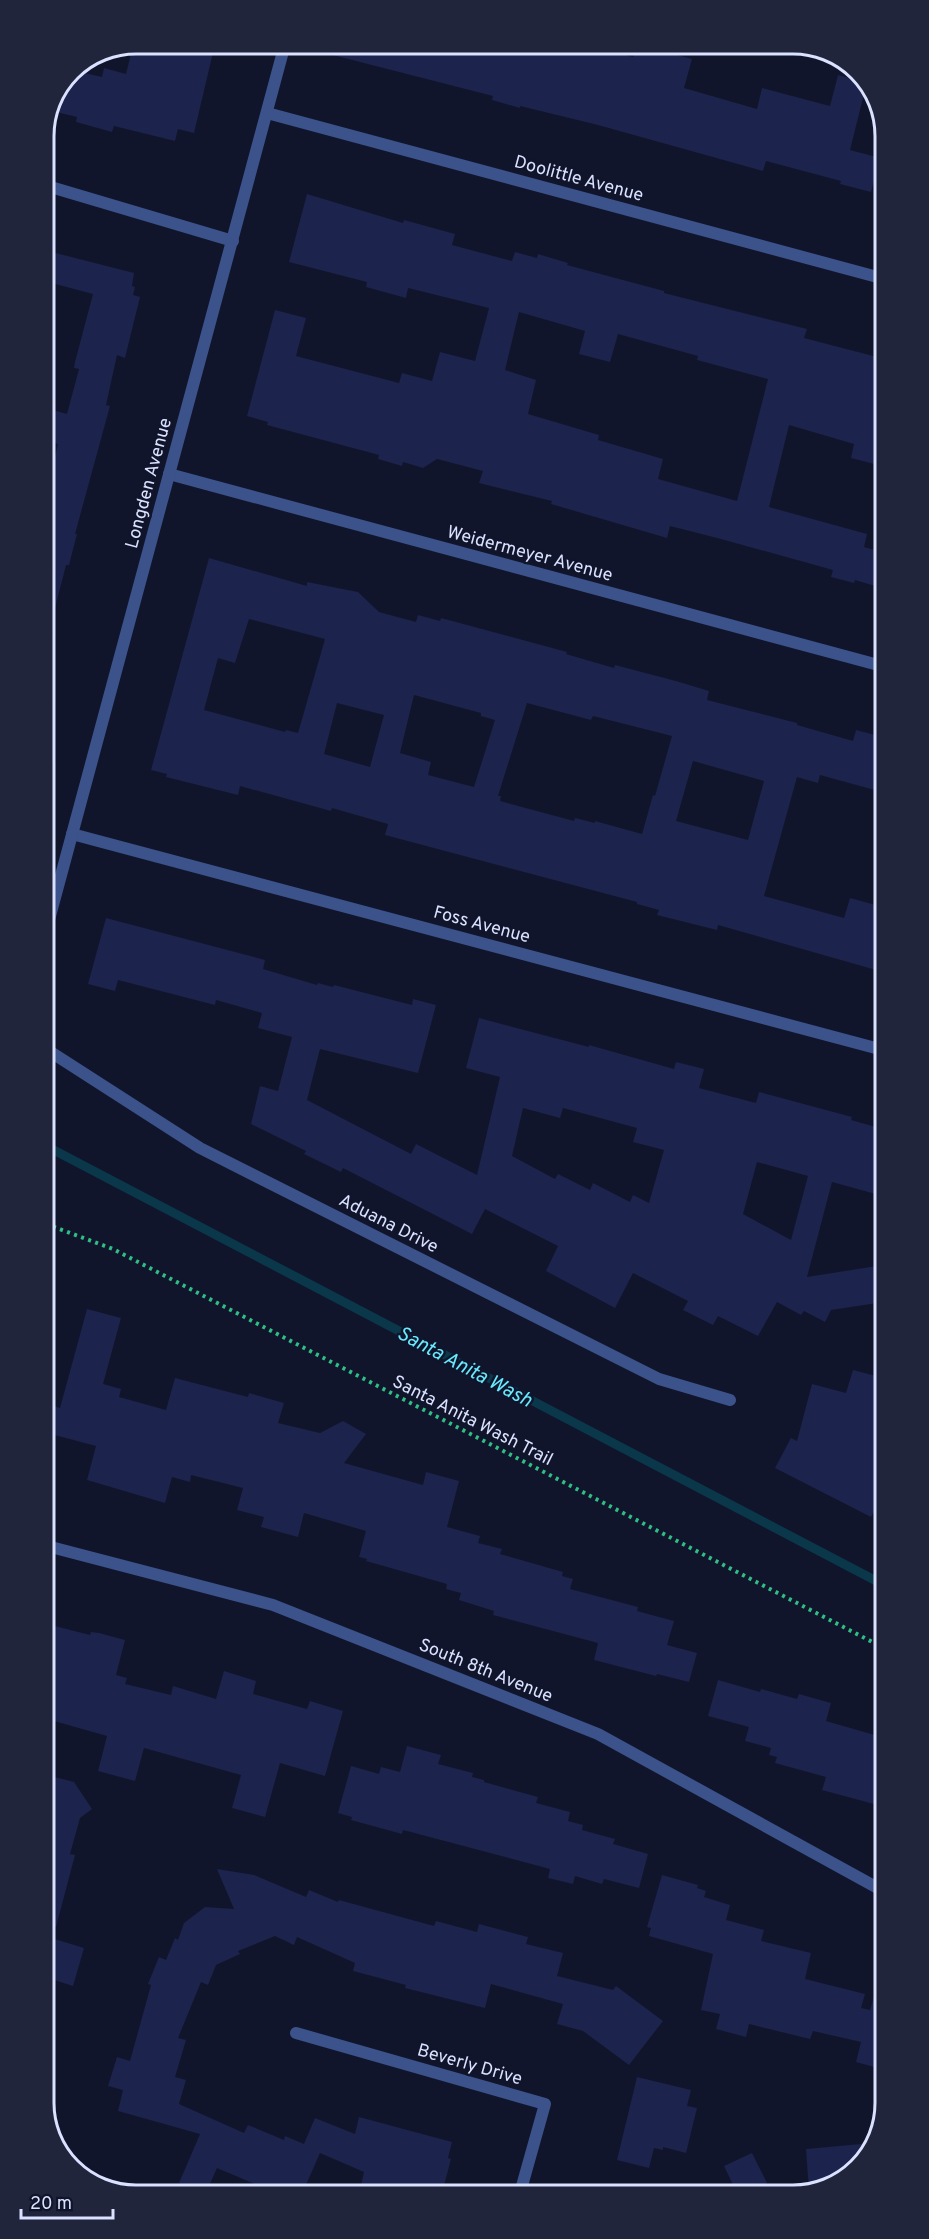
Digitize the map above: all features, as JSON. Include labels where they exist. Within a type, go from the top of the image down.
[{"type":"street","name":"Longden Avenue","points":[[54,901],[282,54]]},
{"type":"street","name":"Doolittle Avenue","points":[[267,113],[875,276]]},
{"type":"street","points":[[54,188],[233,241]]},
{"type":"street","name":"Weidermeyer Avenue","points":[[169,474],[875,664]]},
{"type":"street","name":"Foss Avenue","points":[[72,834],[875,1048]]},
{"type":"street","name":"Aduana Drive","points":[[54,1053],[200,1148],[659,1379],[730,1400]]},
{"type":"street","name":"South 8th Avenue","points":[[54,1548],[273,1605],[598,1734],[875,1886]]},
{"type":"street","name":"Beverly Drive","points":[[296,2033],[544,2104],[522,2185]]},
{"type":"path","name":"Santa Anita Wash Trail","points":[[54,1227],[113,1249],[875,1643]]},
{"type":"building","points":[[213,54],[194,133],[178,129],[175,141],[114,126],[112,132],[76,122],[77,117],[58,112],[62,100],[71,86],[84,73],[102,77],[104,68],[126,74],[131,55]]},
{"type":"building","points":[[329,54],[622,54],[633,57],[634,54],[674,54],[692,59],[684,88],[757,109],[762,88],[830,106],[838,75],[852,79],[864,95],[850,150],[875,157],[875,177],[871,192],[840,184],[841,181],[766,161],[763,171],[598,125],[520,106],[520,108],[492,100],[493,96]]},
{"type":"building","points":[[307,194],[403,223],[404,220],[455,234],[452,245],[512,261],[515,252],[537,258],[538,254],[568,263],[567,265],[664,291],[664,293],[807,329],[804,338],[875,356],[875,464],[851,458],[854,444],[789,425],[769,507],[867,534],[864,547],[875,550],[875,586],[855,580],[854,583],[831,577],[833,570],[721,539],[670,526],[667,538],[551,504],[552,501],[479,483],[483,471],[437,459],[423,468],[403,462],[402,466],[378,459],[379,455],[267,425],[268,422],[247,416],[275,310],[306,318],[296,356],[399,383],[402,373],[432,381],[440,352],[475,361],[489,308],[408,288],[406,298],[366,287],[367,282],[289,262]],"holes":[[[519,312],[585,331],[579,354],[610,362],[618,334],[698,356],[697,360],[768,379],[737,501],[658,479],[663,459],[598,440],[599,435],[528,414],[536,380],[505,370]]]},
{"type":"building","points":[[54,253],[134,273],[133,295],[140,297],[125,358],[117,355],[106,405],[110,406],[75,534],[77,534],[69,565],[66,565],[54,612],[54,460],[58,444],[54,443],[54,410],[67,414],[79,369],[74,368],[75,362],[93,294],[54,284]]},
{"type":"building","points":[[209,558],[307,586],[307,582],[358,592],[379,612],[416,622],[418,615],[440,621],[441,618],[567,652],[566,654],[614,668],[615,665],[676,681],[709,691],[707,700],[797,723],[797,725],[853,741],[856,730],[875,735],[875,790],[820,775],[818,783],[797,777],[764,896],[844,918],[850,898],[875,905],[875,970],[718,925],[717,930],[657,915],[659,910],[637,904],[637,902],[385,835],[388,824],[332,808],[331,811],[240,786],[238,795],[166,777],[167,774],[151,770]],"holes":[[[249,619],[325,639],[298,733],[286,730],[285,732],[204,710],[218,658],[235,663]],[[414,695],[481,713],[481,716],[495,720],[474,787],[428,775],[431,762],[400,753]],[[337,703],[384,715],[370,767],[324,754]],[[527,703],[591,720],[593,716],[672,736],[642,834],[595,821],[595,823],[575,818],[574,821],[500,801],[501,796],[498,796]],[[693,761],[764,781],[748,840],[676,821]]]},
{"type":"building","points":[[106,918],[265,960],[263,969],[317,985],[318,983],[333,987],[334,985],[412,1005],[413,999],[436,1005],[418,1073],[320,1049],[307,1100],[411,1154],[416,1144],[477,1175],[500,1077],[466,1068],[479,1018],[674,1069],[676,1062],[704,1069],[699,1088],[756,1103],[759,1092],[852,1117],[851,1120],[875,1127],[875,1194],[832,1182],[807,1277],[875,1266],[875,1303],[831,1310],[825,1322],[804,1311],[801,1315],[777,1302],[758,1336],[718,1316],[713,1325],[683,1310],[688,1301],[633,1273],[615,1308],[546,1271],[558,1246],[485,1209],[472,1234],[343,1168],[341,1172],[304,1154],[306,1151],[251,1124],[260,1086],[278,1091],[292,1037],[258,1028],[262,1013],[216,1000],[215,1005],[118,980],[115,991],[88,984]],"holes":[[[523,1108],[560,1118],[563,1108],[637,1128],[633,1142],[664,1150],[649,1203],[633,1195],[630,1202],[593,1183],[590,1190],[558,1174],[555,1179],[512,1156]],[[757,1162],[808,1176],[791,1240],[743,1214]]]},
{"type":"building","points":[[87,1309],[121,1318],[103,1384],[121,1389],[119,1397],[166,1410],[175,1378],[248,1397],[249,1393],[284,1403],[278,1423],[320,1433],[343,1421],[366,1434],[344,1463],[423,1485],[426,1472],[459,1481],[447,1527],[480,1536],[478,1543],[502,1549],[500,1554],[563,1572],[562,1576],[573,1579],[570,1589],[638,1607],[637,1611],[674,1621],[667,1645],[697,1653],[689,1682],[594,1660],[598,1643],[493,1615],[494,1611],[459,1600],[461,1593],[446,1589],[447,1584],[366,1561],[367,1559],[359,1557],[366,1531],[304,1513],[298,1537],[261,1527],[264,1517],[237,1510],[243,1488],[191,1475],[190,1482],[172,1477],[165,1503],[87,1480],[96,1446],[54,1435],[54,1406],[60,1408]]},
{"type":"building","points":[[853,1370],[875,1376],[875,1509],[871,1517],[775,1468],[791,1438],[797,1441],[812,1384],[846,1393]]},
{"type":"building","points":[[54,1626],[90,1635],[91,1632],[99,1633],[125,1640],[116,1675],[127,1678],[125,1684],[171,1695],[173,1686],[216,1699],[224,1671],[256,1681],[253,1694],[307,1709],[310,1701],[343,1711],[325,1776],[280,1763],[265,1817],[232,1808],[241,1775],[144,1748],[135,1781],[98,1771],[107,1736],[54,1721]]},
{"type":"building","points":[[718,1680],[760,1692],[761,1689],[797,1699],[799,1694],[831,1703],[826,1721],[875,1735],[875,1804],[822,1790],[826,1777],[775,1763],[777,1757],[769,1755],[771,1748],[745,1741],[749,1727],[708,1716]]},
{"type":"building","points":[[407,1746],[441,1755],[438,1764],[473,1773],[472,1777],[484,1780],[484,1782],[538,1797],[536,1803],[570,1812],[568,1821],[583,1825],[582,1830],[615,1839],[613,1844],[648,1854],[639,1888],[604,1879],[602,1884],[575,1876],[573,1884],[548,1878],[550,1869],[403,1830],[402,1834],[351,1820],[352,1817],[338,1813],[351,1766],[379,1774],[381,1767],[400,1772]]},
{"type":"building","points":[[54,1777],[74,1782],[92,1809],[80,1818],[70,1854],[75,1855],[56,1927],[54,1927]]},
{"type":"building","points":[[217,1869],[254,1875],[306,1897],[309,1890],[338,1902],[339,1900],[434,1926],[436,1921],[477,1932],[479,1924],[528,1937],[526,1944],[563,1953],[557,1976],[613,1990],[616,1986],[663,2021],[629,2065],[583,2031],[557,2024],[563,2004],[491,1984],[485,2008],[405,1988],[406,1985],[353,1971],[355,1963],[297,1937],[294,1945],[275,1936],[238,1951],[240,1954],[216,1965],[208,1985],[201,1982],[178,2038],[186,2040],[175,2077],[186,2080],[179,2104],[244,2133],[248,2125],[284,2140],[285,2136],[304,2144],[315,2118],[355,2134],[359,2117],[452,2142],[448,2158],[451,2159],[444,2185],[361,2185],[364,2172],[320,2153],[306,2185],[257,2185],[217,2168],[209,2185],[183,2185],[179,2183],[200,2134],[118,2111],[123,2090],[108,2086],[117,2057],[130,2061],[151,1985],[148,1984],[159,1957],[166,1960],[175,1938],[178,1940],[184,1923],[205,1907],[234,1909]]},
{"type":"building","points":[[662,1875],[698,1885],[697,1888],[706,1891],[704,1897],[730,1905],[726,1920],[764,1930],[761,1941],[811,1953],[805,1979],[865,1994],[861,2008],[870,2010],[875,1993],[875,2067],[856,2062],[861,2042],[813,2031],[810,2039],[749,2024],[746,2037],[716,2029],[720,2014],[701,2010],[713,1954],[649,1936],[651,1928],[647,1927]]},
{"type":"building","points":[[54,1939],[84,1948],[73,1986],[54,1980]]},
{"type":"building","points":[[637,2077],[691,2090],[687,2106],[697,2108],[686,2153],[663,2147],[663,2150],[654,2148],[649,2168],[617,2160]]},
{"type":"building","points":[[864,2144],[851,2161],[839,2171],[819,2181],[808,2183],[806,2149]]},
{"type":"building","points":[[752,2153],[767,2183],[733,2185],[724,2166]]},
{"type":"waterway","name":"Santa Anita Wash","points":[[54,1150],[875,1580]]}]
